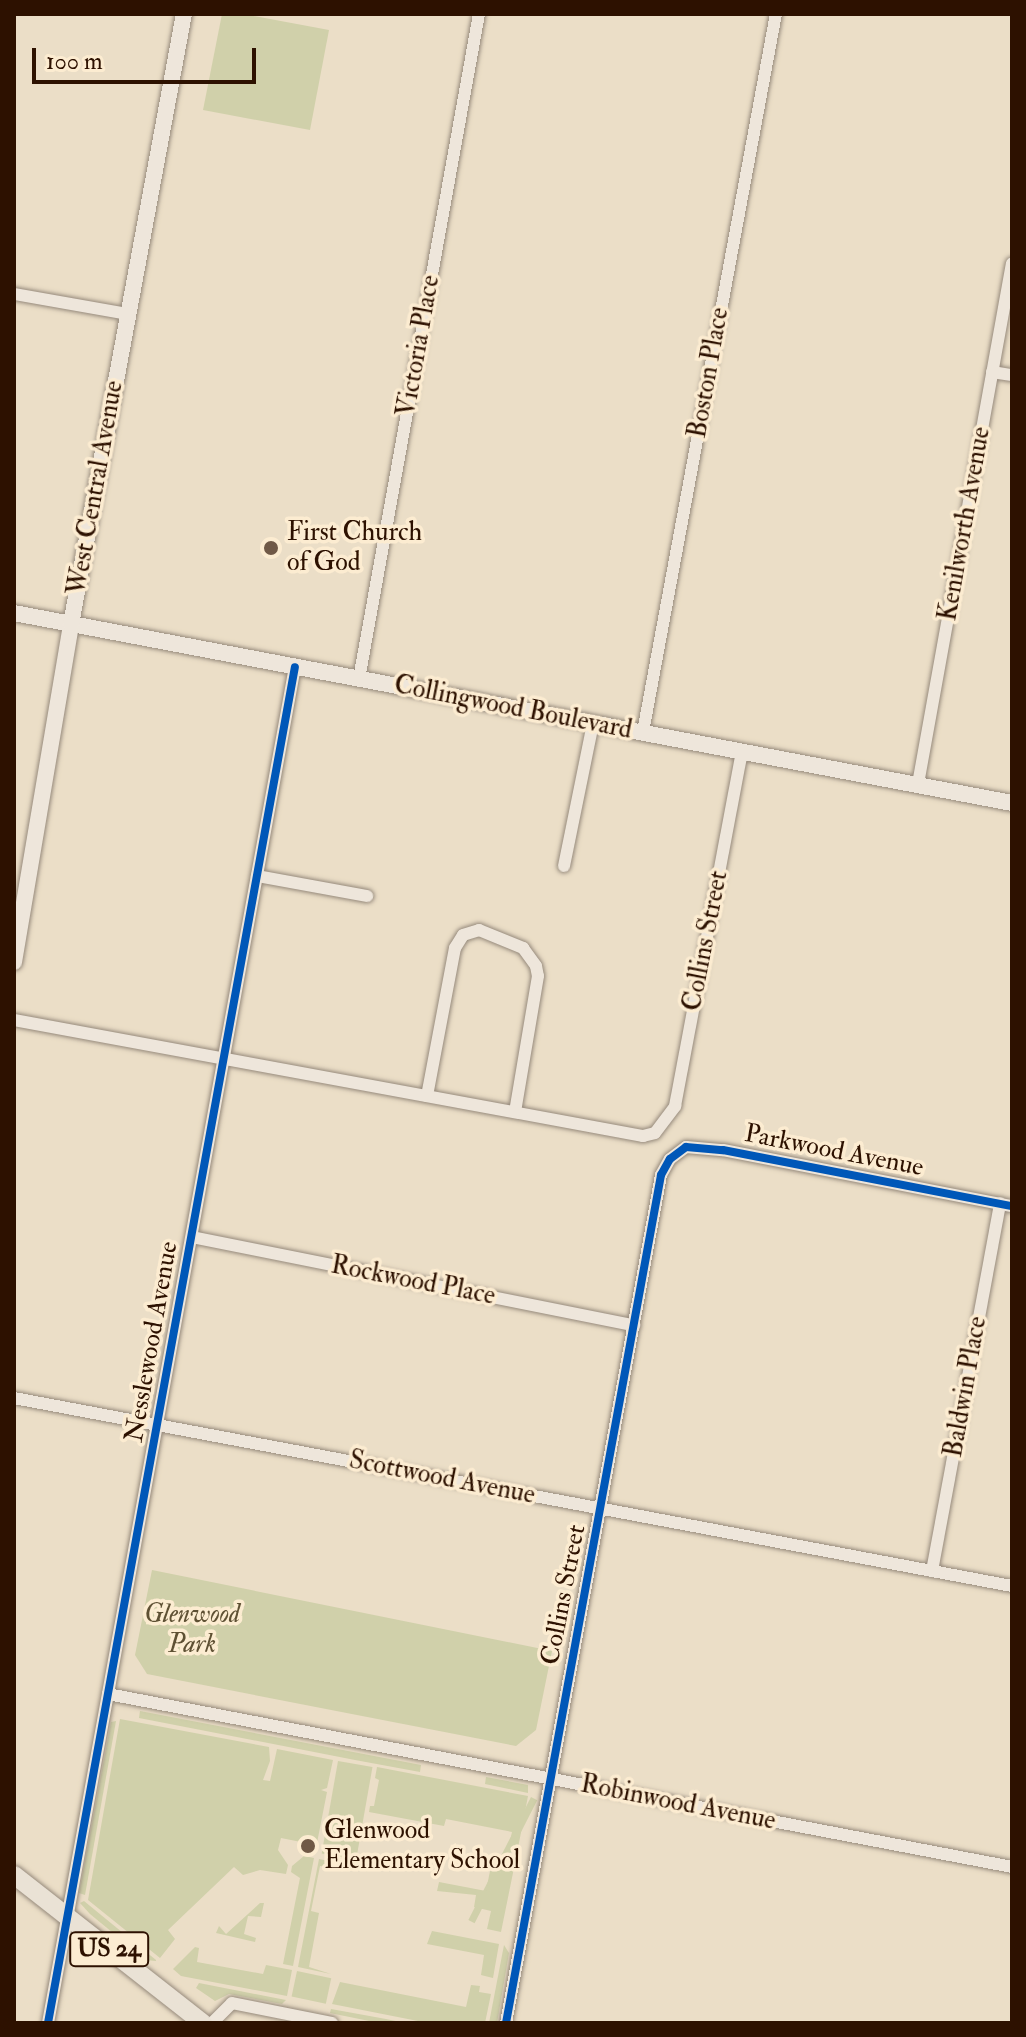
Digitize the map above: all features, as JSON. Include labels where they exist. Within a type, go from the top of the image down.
[{"type":"main road","name":"West Central Avenue","points":[[14,962],[71,624],[184,14]]},
{"type":"main road","name":"Collingwood Boulevard","points":[[14,613],[1012,803]]},
{"type":"main road","name":"US 24","points":[[14,1875],[203,2023]]},
{"type":"street","name":"Victoria Place","points":[[359,679],[479,14]]},
{"type":"street","name":"Boston Place","points":[[643,732],[776,14]]},
{"type":"street","name":"Kenilworth Avenue","points":[[918,784],[1012,263]]},
{"type":"street","points":[[14,294],[128,314]]},
{"type":"street","points":[[992,372],[1012,375]]},
{"type":"street","name":"Nesslewood Avenue","points":[[48,2023],[295,667]]},
{"type":"street","points":[[564,866],[593,723]]},
{"type":"street","name":"Collins Street","points":[[515,1112],[643,1136],[661,1129],[675,1106],[742,750]]},
{"type":"street","points":[[257,876],[367,896]]},
{"type":"street","points":[[14,1020],[224,1058],[427,1096],[515,1112],[538,987],[536,966],[513,942],[479,930],[463,935],[455,948],[427,1096]]},
{"type":"street","name":"Parkwood Avenue","points":[[661,1175],[674,1153],[681,1148],[694,1147],[1006,1205]]},
{"type":"street","name":"Collins Street","points":[[506,2023],[661,1175]]},
{"type":"street","name":"Baldwin Place","points":[[932,1571],[1006,1205]]},
{"type":"street","name":"Rockwood Place","points":[[192,1237],[634,1325]]},
{"type":"street","name":"Scottwood Avenue","points":[[14,1398],[1012,1586]]},
{"type":"street","name":"Robinwood Avenue","points":[[108,1694],[1012,1867]]},
{"type":"street","points":[[212,2023],[232,2003],[277,2018],[331,2023]]},
{"type":"green space","points":[[222,14],[243,14],[329,30],[310,130],[203,110]]},
{"type":"green space","name":"Glenwood Park","points":[[152,1570],[552,1651],[536,1730],[516,1746],[147,1674],[135,1655]]},
{"type":"green space","points":[[140,1711],[421,1765],[420,1772],[139,1718]]},
{"type":"green space","points":[[120,1719],[269,1747],[270,1761],[263,1780],[270,1781],[277,1749],[333,1760],[327,1788],[321,1790],[327,1792],[315,1853],[310,1852],[311,1844],[281,1838],[278,1850],[288,1865],[286,1874],[260,1870],[243,1875],[234,1867],[168,1930],[175,1939],[160,1958],[88,1900]]},
{"type":"green space","points":[[116,1721],[85,1895],[79,1893],[111,1722]]},
{"type":"green space","points":[[338,1761],[372,1767],[356,1860],[322,1854]]},
{"type":"green space","points":[[377,1767],[528,1796],[518,1848],[509,1846],[512,1832],[446,1819],[444,1826],[369,1812],[370,1806],[374,1806],[379,1780],[375,1778]]},
{"type":"green space","points":[[486,1777],[528,1785],[528,1793],[485,1784]]},
{"type":"green space","points":[[531,1797],[537,1800],[475,1923],[468,1920]]},
{"type":"green space","points":[[304,1856],[314,1858],[293,1966],[283,1964],[300,1878],[291,1872],[292,1866]]},
{"type":"green space","points":[[319,1859],[348,1865],[347,1870],[320,1866],[311,1911],[319,1913],[309,1967],[331,1974],[298,1967]]},
{"type":"green space","points":[[502,1865],[514,1868],[501,1932],[487,1929],[491,1911],[474,1907],[476,1895],[437,1891],[439,1882],[486,1891],[490,1871],[500,1873]]},
{"type":"green space","points":[[84,1901],[156,1961],[146,1960],[90,1914],[80,1903]]},
{"type":"green space","points":[[260,1903],[264,1903],[261,1917],[248,1916],[244,1934],[256,1938],[255,1942],[216,1933],[219,1926],[226,1934]]},
{"type":"green space","points":[[432,1931],[499,1944],[493,1978],[481,1975],[484,1955],[427,1944]]},
{"type":"green space","points":[[504,1945],[509,1953],[497,2023],[489,2023]]},
{"type":"green space","points":[[195,1947],[199,1948],[197,1962],[263,1974],[266,1965],[292,1970],[287,1996],[181,1976],[173,1969]]},
{"type":"green space","points":[[297,1971],[331,1978],[326,2004],[292,1996]]},
{"type":"green space","points":[[340,1982],[466,2007],[471,1985],[480,1986],[479,1992],[491,1994],[485,2023],[428,2023],[332,2004]]},
{"type":"green space","points":[[199,1983],[286,2000],[282,2004],[229,1994],[215,2001],[196,1988]]},
{"type":"green space","points":[[331,2009],[405,2023],[379,2023],[330,2013]]},
{"type":"cycle path","points":[[48,2023],[295,667]]},
{"type":"cycle path","points":[[506,2023],[661,1175],[670,1159],[686,1147],[723,1150],[1012,1206]]},
{"type":"place","name":"First Church of God","points":[[271,548]]},
{"type":"place","name":"Glenwood Elementary School","points":[[308,1846]]}]
